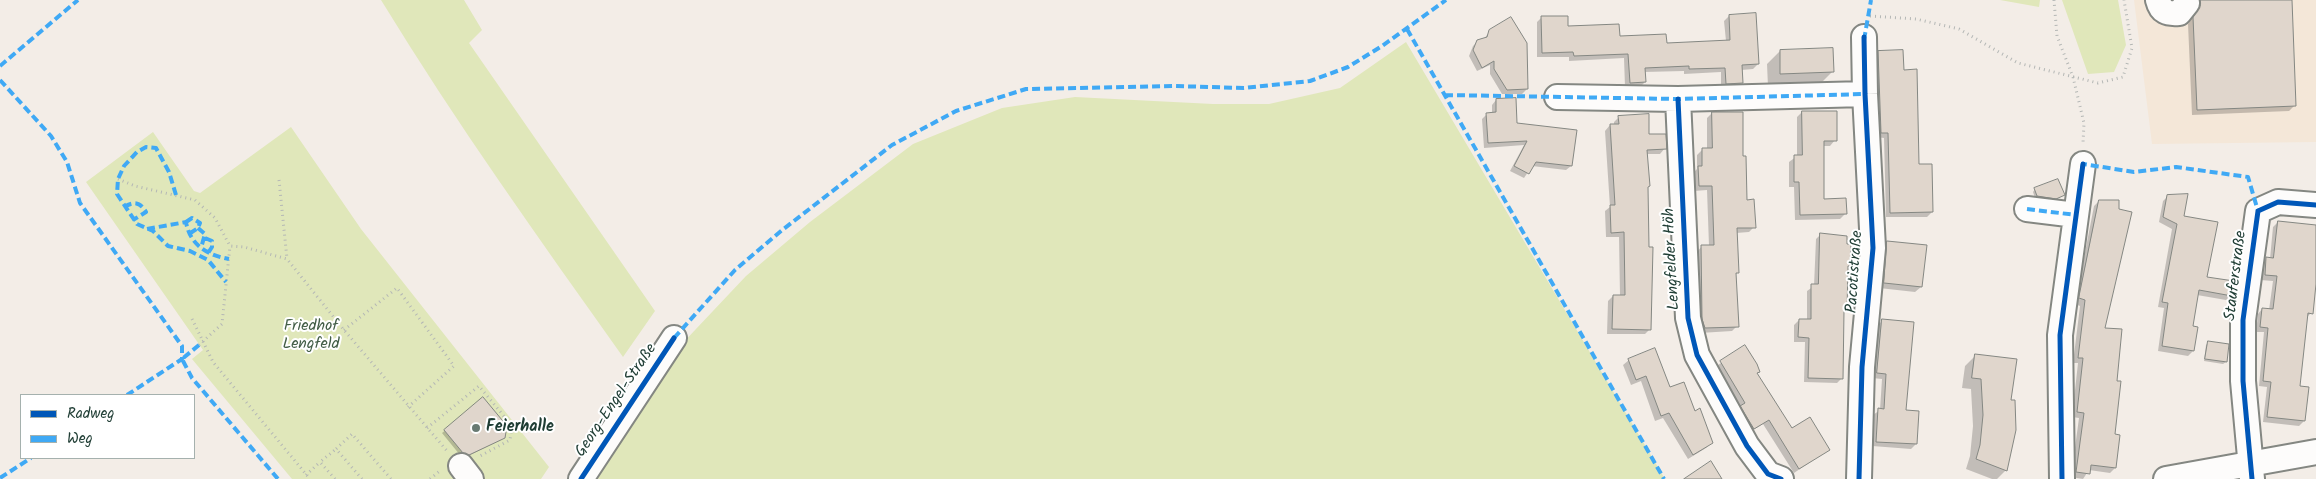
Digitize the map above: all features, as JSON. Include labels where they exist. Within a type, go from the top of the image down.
[{"type":"street","points":[[2158,0],[2160,8],[2169,14],[2179,13],[2186,0]]},
{"type":"street","name":"Pacotistraße","points":[[1859,479],[1862,367],[1873,248],[1865,94],[1867,27]]},
{"type":"street","points":[[1557,97],[1678,99],[1865,94]]},
{"type":"street","name":"Lengfelder Höh","points":[[1678,99],[1688,318],[1697,355],[1747,446],[1768,474],[1781,479]]},
{"type":"street","points":[[2062,479],[2060,335],[2083,164]]},
{"type":"street","name":"Stauferstraße","points":[[2251,471],[2243,380],[2243,320],[2258,211],[2278,202],[2316,204]]},
{"type":"street","points":[[2027,209],[2076,215]]},
{"type":"street","name":"Georg-Engel-Straße","points":[[581,479],[674,338]]},
{"type":"street","points":[[2166,479],[2251,471],[2316,452]]},
{"type":"path","points":[[2054,0],[2057,36],[2073,77],[2084,123],[2083,164]]},
{"type":"path","points":[[1867,27],[1916,19],[1959,29],[2018,63],[2098,84],[2123,77],[2132,48],[2124,0]]},
{"type":"path","points":[[118,179],[135,186],[196,200],[215,218],[230,246],[222,324],[199,345]]},
{"type":"path","points":[[279,180],[287,259],[408,407],[466,473],[510,440],[512,426],[479,386],[427,428]]},
{"type":"path","points":[[230,246],[244,247],[287,259]]},
{"type":"path","points":[[344,330],[397,288],[454,366],[408,407]]},
{"type":"path","points":[[192,319],[213,362],[310,479]]},
{"type":"path","points":[[306,475],[352,434],[391,479]]},
{"type":"path","points":[[336,449],[362,479]]},
{"type":"path","points":[[320,462],[335,479]]},
{"type":"shaded area","points":[[2134,0],[2316,0],[2316,142],[2152,144]]},
{"type":"green space","points":[[381,0],[464,0],[482,30],[469,43],[655,311],[623,357],[469,136]]},
{"type":"green space","points":[[2000,0],[2040,0],[2039,7]]},
{"type":"green space","points":[[2062,0],[2118,0],[2126,45],[2114,72],[2088,74]]},
{"type":"green space","points":[[1406,42],[1665,479],[591,479],[679,347],[746,276],[810,222],[913,144],[1002,108],[1075,97],[1213,104],[1269,104],[1340,88]]},
{"type":"green space","name":"Friedhof Lengfeld","points":[[291,127],[361,229],[549,467],[541,479],[292,479],[192,359],[203,350],[86,182],[153,132],[194,191],[200,193]]},
{"type":"building","points":[[2200,0],[2292,0],[2296,106],[2197,110],[2193,17],[2200,6]]},
{"type":"building","points":[[1756,13],[1759,64],[1742,65],[1743,83],[1726,84],[1725,68],[1689,69],[1689,66],[1645,68],[1646,82],[1630,83],[1628,54],[1574,56],[1573,52],[1542,53],[1541,16],[1568,16],[1568,26],[1619,24],[1620,36],[1666,34],[1667,43],[1730,40],[1729,15]]},
{"type":"building","points":[[1511,17],[1527,43],[1528,89],[1507,90],[1494,69],[1494,61],[1482,68],[1473,50],[1477,40],[1487,37],[1489,30]]},
{"type":"building","points":[[1833,48],[1834,72],[1780,74],[1780,50]]},
{"type":"building","points":[[1903,50],[1904,70],[1917,69],[1919,164],[1932,164],[1933,212],[1890,213],[1888,133],[1881,133],[1878,51]]},
{"type":"building","points":[[1516,98],[1517,123],[1577,130],[1572,166],[1536,162],[1529,174],[1514,166],[1527,141],[1488,143],[1486,113],[1496,112],[1496,99]]},
{"type":"building","points":[[1802,111],[1837,111],[1837,141],[1824,141],[1824,199],[1846,198],[1847,214],[1800,215],[1799,182],[1794,182],[1794,155],[1802,155]]},
{"type":"building","points":[[1712,112],[1743,112],[1743,156],[1746,156],[1747,200],[1754,199],[1756,228],[1737,228],[1739,273],[1736,273],[1739,327],[1705,328],[1702,319],[1701,245],[1714,245],[1712,186],[1699,186],[1698,166],[1702,166],[1702,148],[1712,148]]},
{"type":"building","points":[[1649,114],[1649,134],[1666,134],[1667,149],[1647,150],[1650,186],[1648,187],[1649,247],[1653,247],[1651,330],[1612,329],[1613,295],[1625,295],[1624,232],[1611,233],[1610,205],[1615,205],[1610,124],[1619,124],[1618,116]]},
{"type":"building","points":[[2058,179],[2065,195],[2056,199],[2037,196],[2034,188]]},
{"type":"building","points":[[2188,194],[2184,216],[2218,222],[2207,277],[2234,281],[2232,296],[2199,290],[2193,326],[2198,327],[2194,351],[2162,346],[2168,303],[2162,302],[2177,224],[2163,217],[2167,195]]},
{"type":"building","points":[[2099,200],[2119,200],[2119,209],[2132,212],[2105,328],[2122,329],[2117,381],[2121,381],[2115,434],[2120,435],[2116,468],[2091,465],[2090,474],[2076,472],[2084,413],[2077,412],[2083,358],[2078,358],[2085,300],[2079,298]]},
{"type":"building","points":[[2278,221],[2316,225],[2316,284],[2313,314],[2308,313],[2300,386],[2309,387],[2305,421],[2267,417],[2271,382],[2263,381],[2268,328],[2260,327],[2262,308],[2273,309],[2277,276],[2265,275],[2266,257],[2273,258]]},
{"type":"building","points":[[1820,233],[1847,236],[1847,244],[1851,244],[1850,266],[1848,266],[1847,311],[1844,311],[1843,379],[1808,378],[1809,338],[1798,337],[1799,319],[1811,319],[1811,284],[1818,284]]},
{"type":"building","points":[[1887,241],[1927,245],[1922,287],[1884,283]]},
{"type":"building","points":[[1882,319],[1914,322],[1906,410],[1919,411],[1917,444],[1876,442],[1878,408],[1884,409],[1886,374],[1877,373]]},
{"type":"building","points":[[2208,341],[2229,344],[2227,362],[2205,359]]},
{"type":"building","points":[[1745,345],[1757,364],[1760,372],[1757,373],[1792,428],[1810,417],[1830,450],[1799,469],[1769,420],[1754,429],[1740,406],[1745,403],[1720,361]]},
{"type":"building","points":[[1655,348],[1670,387],[1684,382],[1695,411],[1700,408],[1713,443],[1693,455],[1669,413],[1661,416],[1646,376],[1636,380],[1628,359]]},
{"type":"building","points":[[1975,354],[2017,359],[2011,400],[2015,400],[2016,430],[2007,471],[1976,459],[1980,445],[1983,415],[1981,379],[1972,378]]},
{"type":"building","name":"Feierhalle","points":[[483,397],[507,426],[505,438],[469,455],[463,453],[444,430]]},
{"type":"building","points":[[1711,461],[1722,479],[1684,479]]},
{"type":"marked path","points":[[0,66],[78,0]]},
{"type":"marked path","points":[[674,338],[735,270],[781,231],[892,145],[956,111],[1026,89],[1175,86],[1244,88],[1310,81],[1348,67],[1382,46],[1446,0]]},
{"type":"marked path","points":[[1864,40],[1871,0]]},
{"type":"marked path","points":[[1407,29],[1664,479]]},
{"type":"marked path","points":[[0,80],[51,136],[67,162],[80,203],[182,346],[182,359],[129,394]]},
{"type":"marked path","points":[[1445,95],[1678,99],[1865,94]]},
{"type":"marked path","points":[[176,195],[169,172],[156,148],[146,147],[137,152],[124,166],[118,179],[117,194],[137,224],[153,231],[168,246],[190,251],[208,260],[226,282]]},
{"type":"marked path","points":[[2082,168],[2083,164],[2134,172],[2176,167],[2248,177],[2258,211]]},
{"type":"marked path","points":[[124,207],[136,203],[144,209],[146,212],[133,220]]},
{"type":"marked path","points":[[2027,209],[2076,215]]},
{"type":"marked path","points":[[186,222],[192,218],[200,223],[198,228],[189,234]]},
{"type":"marked path","points":[[147,229],[186,222],[191,237],[201,248],[214,255],[229,259]]},
{"type":"marked path","points":[[198,228],[205,234],[201,248]]},
{"type":"marked path","points":[[205,238],[212,241],[212,247],[208,253]]},
{"type":"marked path","points":[[199,345],[182,359],[192,378],[278,479]]},
{"type":"marked path","points":[[0,478],[29,459]]},
{"type":"cycle path","points":[[1859,479],[1862,367],[1873,248],[1864,37]]},
{"type":"cycle path","points":[[1678,99],[1688,318],[1697,355],[1747,446],[1768,474],[1781,479]]},
{"type":"cycle path","points":[[2062,479],[2060,335],[2083,164]]},
{"type":"cycle path","points":[[2252,479],[2243,381],[2243,320],[2258,211],[2278,202],[2316,205]]},
{"type":"cycle path","points":[[581,479],[674,338]]},
{"type":"place","name":"Feierhalle","points":[[476,428]]}]
